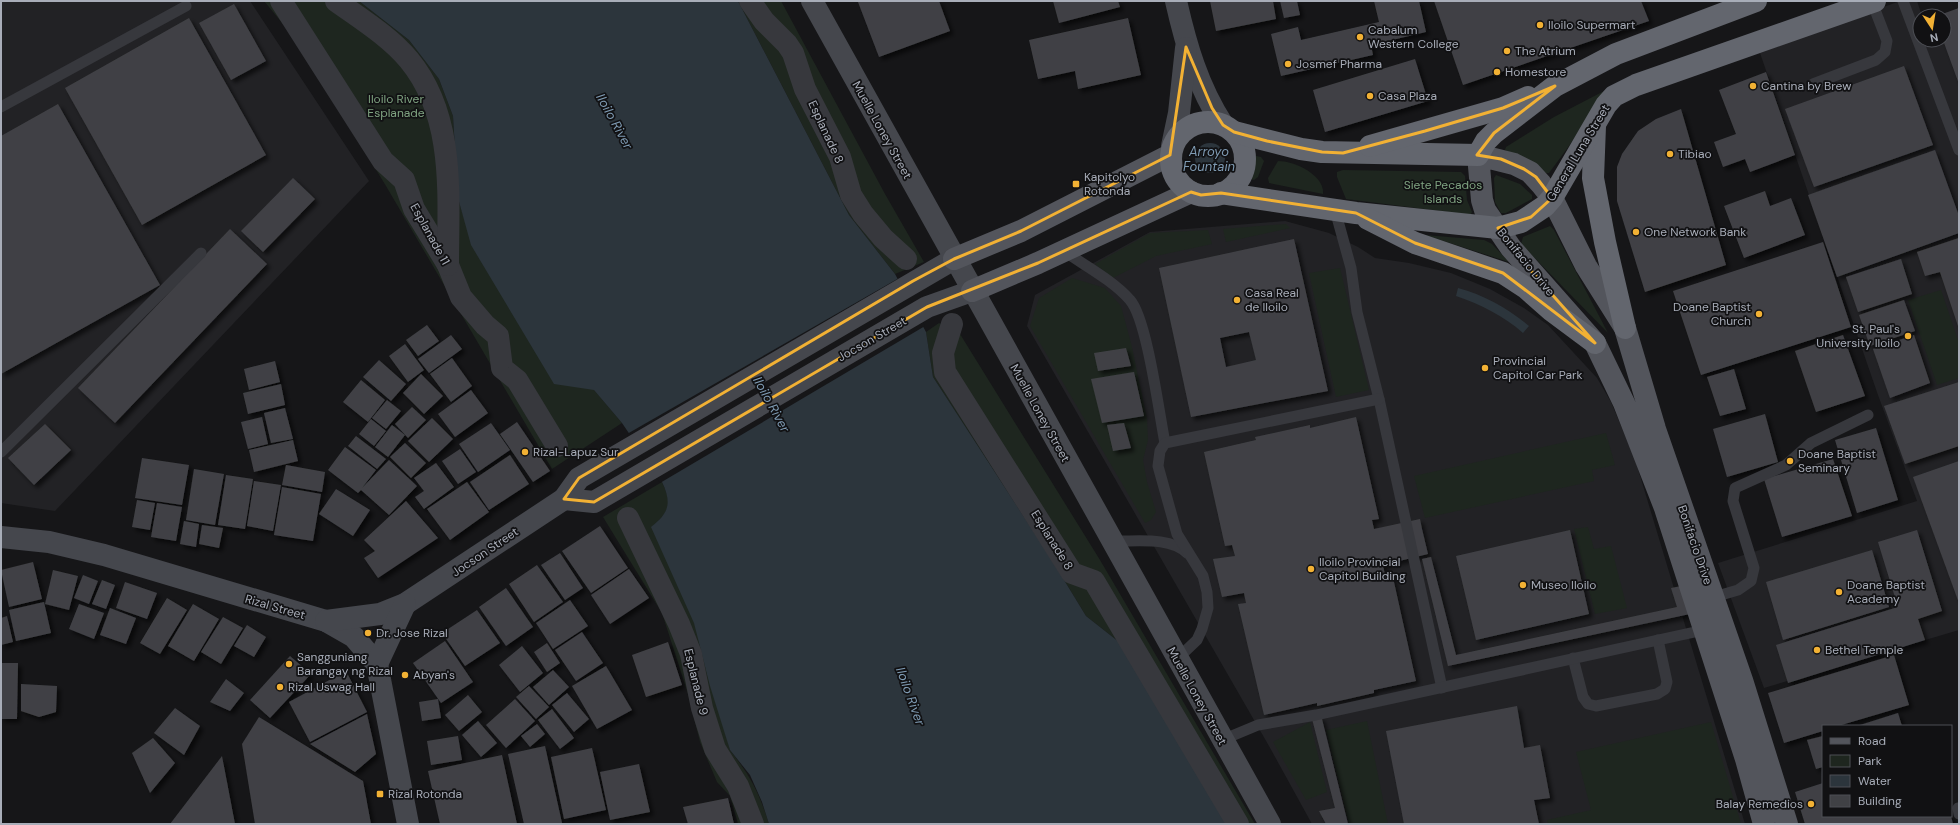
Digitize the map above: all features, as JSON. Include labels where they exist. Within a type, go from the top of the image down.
[{"type":"highway","points":[[1343,153],[1425,132],[1503,108],[1556,86],[1616,54],[1727,6],[1756,1]]},
{"type":"highway","name":"General Luna Street","points":[[1221,193],[1356,213],[1498,228],[1521,222],[1531,217],[1552,198],[1603,109],[1614,96],[1636,85],[1874,1]]},
{"type":"highway","points":[[1229,129],[1240,140],[1244,150],[1244,166],[1238,180],[1230,188],[1211,196],[1191,192],[1182,186],[1175,177],[1171,167],[1171,151],[1179,135],[1188,127],[1199,123],[1212,122],[1229,129],[1301,149],[1343,153],[1478,155],[1490,137],[1556,86]]},
{"type":"highway","points":[[1595,123],[1593,178],[1605,242],[1625,328]]},
{"type":"highway","points":[[1356,213],[1415,243],[1503,273],[1526,288],[1552,311],[1595,343]]},
{"type":"main road","name":"Muelle Loney Street","points":[[812,1],[1177,660],[1270,824]]},
{"type":"main road","points":[[1176,1],[1186,47],[1212,108],[1229,129]]},
{"type":"main road","points":[[1171,151],[1180,107],[1186,47]]},
{"type":"main road","name":"Jocson Street","points":[[326,621],[380,614],[405,604],[564,499],[579,478],[913,281],[954,259],[1021,231],[1171,151]]},
{"type":"main road","name":"Bonifacio Drive","points":[[1764,824],[1746,759],[1657,483],[1624,403],[1595,343],[1511,248],[1482,203],[1478,155],[1501,159],[1524,169],[1536,177],[1552,198],[1586,266],[1625,328],[1655,429],[1742,680],[1787,824]]},
{"type":"main road","name":"Jocson Street","points":[[564,499],[594,502],[927,307],[972,291],[1064,251],[1191,192]]},
{"type":"main road","name":"Rizal Street","points":[[1,537],[49,542],[104,555],[326,621],[354,637],[376,664],[408,824]]},
{"type":"main road","points":[[376,664],[405,604]]},
{"type":"street","name":"Esplanade 11","points":[[281,1],[383,161],[404,180],[414,209],[448,265],[461,297],[485,325],[498,336],[502,368],[517,380],[557,446]]},
{"type":"street","points":[[336,1],[409,59],[424,80],[436,106],[444,138],[447,172],[448,265]]},
{"type":"street","name":"Esplanade 8","points":[[750,1],[764,21],[794,53],[805,89],[840,156],[851,194],[862,214],[883,238],[906,259]]},
{"type":"street","name":"Esplanade 8","points":[[952,324],[943,353],[946,372],[1011,473],[1072,573],[1094,581],[1238,824]]},
{"type":"street","name":"Esplanade 9","points":[[628,518],[679,624],[691,654],[702,708],[715,749],[738,786],[753,824]]},
{"type":"lane","points":[[1813,84],[1876,60],[1884,52],[1887,41],[1874,1]]},
{"type":"lane","points":[[1903,1],[1959,150]]},
{"type":"lane","points":[[1,107],[186,6]]},
{"type":"lane","points":[[1335,210],[1351,268],[1357,312],[1379,399],[1442,688]]},
{"type":"lane","points":[[1064,251],[1113,285],[1131,300],[1138,314],[1145,339],[1165,443],[1160,451],[1158,466],[1177,534],[1203,576],[1207,592],[1208,608],[1202,629],[1197,640],[1177,660]]},
{"type":"lane","points":[[1,452],[201,254]]},
{"type":"lane","points":[[1165,443],[1379,399]]},
{"type":"lane","points":[[1714,597],[1738,590],[1751,581],[1754,568],[1733,501],[1735,488],[1786,465],[1811,443],[1868,415]]},
{"type":"lane","points":[[1111,541],[1166,544],[1184,550],[1191,556]]},
{"type":"lane","points":[[1222,740],[1258,725],[1316,715],[1704,630]]},
{"type":"lane","points":[[1572,658],[1582,697],[1588,704],[1596,706],[1657,694],[1665,689],[1667,682],[1658,640]]},
{"type":"highlighted area","points":[[1186,47],[1212,108],[1223,125],[1234,132],[1267,141],[1322,152],[1343,153],[1425,131],[1503,108],[1555,86],[1494,133],[1477,155],[1501,159],[1524,169],[1536,177],[1552,198],[1531,217],[1498,228],[1511,248],[1595,343],[1503,273],[1415,243],[1356,213],[1221,193],[1201,195],[1191,192],[1038,263],[927,307],[594,502],[564,499],[579,478],[913,281],[954,259],[1021,231],[1170,155]]},
{"type":"shaded area","points":[[1,1],[250,1],[369,181],[55,511],[1,503]]},
{"type":"shaded area","name":"St. Paul's University Iloilo","points":[[1900,1],[1917,1],[1919,8],[1912,8],[1912,48],[1952,48],[1952,10],[1959,8],[1959,630],[1764,688],[1718,563],[1917,501],[1878,395],[1760,53]]},
{"type":"shaded area","points":[[1285,221],[1329,233],[1358,247],[1375,258],[1409,263],[1451,273],[1490,289],[1524,308],[1548,325],[1597,378],[1611,402],[1635,459],[1745,824],[1312,824],[1269,746],[1027,326],[1035,295],[1150,232]]},
{"type":"green space","name":"Iloilo River Esplanade","points":[[264,1],[359,1],[409,40],[439,79],[453,116],[458,198],[472,244],[622,423],[552,469],[386,186],[297,41]]},
{"type":"green space","points":[[738,1],[781,1],[885,194],[924,262],[895,274],[849,215]]},
{"type":"green space","name":"Siete Pecados Islands","points":[[1604,91],[1569,146],[1549,173],[1546,173],[1505,150],[1506,147],[1554,117]]},
{"type":"green space","points":[[1252,155],[1261,157],[1264,161],[1258,177],[1254,180],[1245,177]]},
{"type":"green space","points":[[1278,161],[1300,166],[1314,175],[1322,187],[1323,194],[1269,183],[1268,178]]},
{"type":"green space","name":"Siete Pecados Islands","points":[[1343,170],[1461,172],[1465,176],[1467,200],[1472,212],[1471,214],[1464,214],[1346,199],[1337,177],[1337,172]]},
{"type":"green space","name":"Siete Pecados Islands","points":[[1496,175],[1520,184],[1532,195],[1532,199],[1506,213],[1501,213],[1495,202],[1494,178]]},
{"type":"green space","points":[[1286,224],[1290,228],[1226,242],[1223,229]]},
{"type":"green space","points":[[1550,226],[1554,230],[1608,333],[1521,244],[1523,237]]},
{"type":"green space","points":[[1208,230],[1212,244],[1156,256],[1113,278],[1095,264],[1150,233]]},
{"type":"green space","name":"Siete Pecados Islands","points":[[1425,235],[1484,240],[1492,244],[1509,262]]},
{"type":"green space","points":[[1340,268],[1369,390],[1336,397],[1309,273]]},
{"type":"green space","points":[[1072,278],[1105,288],[1121,306],[1131,343],[1147,419],[1148,440],[1143,460],[1147,482],[1156,512],[1151,520],[1145,523],[1030,326],[1039,298]]},
{"type":"green space","points":[[1941,290],[1959,343],[1959,378],[1937,385],[1908,300]]},
{"type":"green space","points":[[939,323],[960,334],[1100,560],[1255,824],[1209,824],[1119,642],[1086,616],[1050,557],[933,377],[926,332]]},
{"type":"green space","points":[[1606,433],[1615,465],[1592,470],[1594,481],[1425,518],[1414,476]]},
{"type":"green space","points":[[662,482],[667,496],[668,507],[666,512],[652,527],[676,534],[730,750],[744,768],[754,785],[769,824],[738,824],[730,796],[717,782],[700,742],[688,694],[662,613],[603,517]]},
{"type":"green space","points":[[1588,527],[1594,549],[1611,546],[1627,608],[1595,614],[1574,529]]},
{"type":"green space","points":[[1367,721],[1388,824],[1349,824],[1326,730]]},
{"type":"green space","points":[[1310,722],[1327,792],[1306,800],[1273,742]]},
{"type":"green space","points":[[1711,722],[1741,824],[1548,824],[1547,820],[1591,810],[1576,752]]},
{"type":"water","name":"Iloilo River","points":[[359,1],[738,1],[849,215],[895,274],[926,332],[933,377],[1050,557],[1086,616],[1119,642],[1229,824],[769,824],[762,802],[750,775],[730,750],[710,686],[694,623],[651,527],[662,517],[667,507],[667,496],[662,482],[622,423],[594,390],[554,384],[471,245],[458,198],[453,116],[439,79],[409,40]]},
{"type":"water","name":"Arroyo Fountain","points":[[1210,143],[1221,147],[1225,158],[1221,169],[1210,173],[1199,169],[1195,158],[1199,147]]},
{"type":"water","points":[[1458,288],[1477,294],[1496,303],[1529,326],[1523,333],[1508,321],[1491,311],[1456,296]]},
{"type":"pier","points":[[899,278],[925,326],[660,483],[627,434]]},
{"type":"building","points":[[939,1],[950,31],[879,57],[858,2]]},
{"type":"building","points":[[1053,1],[1118,1],[1120,7],[1059,23]]},
{"type":"building","points":[[1210,1],[1273,1],[1276,19],[1216,31]]},
{"type":"building","points":[[1280,1],[1297,1],[1300,15],[1284,18]]},
{"type":"building","name":"Cabalum Western College","points":[[1374,1],[1419,1],[1426,32],[1371,45],[1373,55],[1281,76],[1271,34],[1298,27],[1301,40],[1379,22]]},
{"type":"building","name":"The Atrium","points":[[1434,1],[1641,1],[1649,21],[1463,85]]},
{"type":"building","points":[[234,4],[266,61],[231,80],[199,23]]},
{"type":"building","points":[[1959,8],[1959,84],[1946,48],[1952,48],[1952,11]]},
{"type":"building","points":[[189,18],[266,155],[142,225],[65,88]]},
{"type":"building","points":[[1128,18],[1141,75],[1078,89],[1075,71],[1038,79],[1029,40]]},
{"type":"building","name":"Casa Plaza","points":[[1415,59],[1428,101],[1325,132],[1313,90]]},
{"type":"building","points":[[1904,66],[1933,145],[1814,187],[1785,109]]},
{"type":"building","points":[[1766,72],[1795,155],[1750,172],[1745,159],[1723,167],[1714,142],[1736,134],[1719,90]]},
{"type":"building","points":[[58,104],[160,285],[1,374],[1,136]]},
{"type":"building","points":[[1681,109],[1726,265],[1645,292],[1617,201],[1617,167],[1622,154],[1638,131],[1656,119]]},
{"type":"building","points":[[1935,150],[1959,216],[1959,233],[1837,277],[1808,195]]},
{"type":"building","points":[[293,178],[315,199],[263,252],[241,231]]},
{"type":"building","points":[[1765,191],[1770,206],[1791,198],[1805,235],[1744,258],[1724,206]]},
{"type":"building","points":[[230,229],[267,264],[115,423],[78,388]]},
{"type":"building","points":[[1959,238],[1959,329],[1940,272],[1925,276],[1917,252]]},
{"type":"building","name":"Casa Real de Iloilo","points":[[1294,239],[1328,391],[1191,417],[1159,268]],"holes":[[[1249,332],[1256,360],[1226,367],[1220,338]]]},
{"type":"building","points":[[1823,242],[1851,327],[1701,375],[1673,291]]},
{"type":"building","points":[[1901,259],[1912,294],[1858,312],[1846,277]]},
{"type":"building","points":[[1904,300],[1915,331],[1870,346],[1859,315]]},
{"type":"building","points":[[427,325],[439,341],[418,356],[406,340]]},
{"type":"building","points":[[451,335],[462,349],[429,373],[418,359]]},
{"type":"building","points":[[1843,335],[1865,396],[1816,412],[1795,351]]},
{"type":"building","points":[[1914,335],[1930,383],[1890,398],[1873,349]]},
{"type":"building","points":[[405,344],[424,370],[408,382],[389,356]]},
{"type":"building","points":[[1126,348],[1131,366],[1098,371],[1094,353]]},
{"type":"building","points":[[452,358],[472,386],[451,402],[430,374]]},
{"type":"building","points":[[379,360],[406,384],[391,401],[363,377]]},
{"type":"building","points":[[275,361],[280,382],[249,390],[244,369]]},
{"type":"building","points":[[1734,369],[1746,409],[1720,416],[1707,377]]},
{"type":"building","points":[[1134,372],[1144,416],[1102,423],[1091,379]]},
{"type":"building","points":[[421,374],[443,396],[424,414],[403,393]]},
{"type":"building","points":[[361,380],[385,400],[368,422],[343,402]]},
{"type":"building","points":[[1959,382],[1959,446],[1905,464],[1884,406]]},
{"type":"building","points":[[281,384],[285,405],[248,414],[243,393]]},
{"type":"building","points":[[471,390],[488,413],[455,437],[438,414]]},
{"type":"building","points":[[387,400],[401,411],[386,429],[372,418]]},
{"type":"building","points":[[412,407],[426,420],[408,438],[395,424]]},
{"type":"building","points":[[285,408],[293,439],[271,443],[264,413]]},
{"type":"building","points":[[1765,414],[1778,462],[1727,477],[1713,429]]},
{"type":"building","points":[[262,417],[268,444],[248,449],[241,422]]},
{"type":"building","name":"Iloilo Provincial Capitol Building","points":[[1356,417],[1379,519],[1372,520],[1374,529],[1420,519],[1428,554],[1383,565],[1385,575],[1392,573],[1416,681],[1374,690],[1374,693],[1317,706],[1317,703],[1264,715],[1238,604],[1246,603],[1244,593],[1222,597],[1213,559],[1235,556],[1232,545],[1225,546],[1204,452],[1256,440],[1255,437],[1310,425],[1310,428]]},
{"type":"building","points":[[432,418],[453,439],[429,462],[408,441]]},
{"type":"building","points":[[371,419],[386,431],[374,446],[359,434]]},
{"type":"building","name":"Rizal-Lapuz Sur","points":[[517,422],[550,471],[533,482],[500,434]]},
{"type":"building","points":[[491,423],[510,450],[478,472],[459,444]]},
{"type":"building","points":[[1124,423],[1131,448],[1113,451],[1107,425]]},
{"type":"building","points":[[45,424],[71,450],[34,485],[8,458]]},
{"type":"building","points":[[392,425],[405,435],[388,457],[375,447]]},
{"type":"building","points":[[1876,428],[1898,500],[1857,513],[1835,440]]},
{"type":"building","points":[[356,436],[386,459],[377,469],[348,446]]},
{"type":"building","points":[[293,440],[298,461],[254,472],[249,450]]},
{"type":"building","points":[[405,443],[426,463],[411,478],[390,457]]},
{"type":"building","points":[[345,447],[376,470],[362,488],[389,460],[417,486],[389,515],[361,490],[358,493],[328,470]]},
{"type":"building","points":[[460,449],[476,472],[458,484],[442,461]]},
{"type":"building","points":[[510,455],[529,484],[489,510],[470,482]]},
{"type":"building","points":[[142,458],[189,465],[182,505],[135,498]]},
{"type":"building","points":[[1833,459],[1852,516],[1782,537],[1764,479]]},
{"type":"building","points":[[1959,461],[1959,603],[1913,477]]},
{"type":"building","points":[[436,463],[454,487],[424,509],[415,497],[424,491],[414,478]]},
{"type":"building","points":[[286,465],[325,472],[322,492],[282,485]]},
{"type":"building","points":[[194,469],[224,474],[215,525],[186,520]]},
{"type":"building","points":[[226,475],[253,479],[245,529],[218,525]]},
{"type":"building","points":[[254,481],[281,485],[273,531],[247,526]]},
{"type":"building","points":[[467,482],[489,512],[450,540],[427,509]]},
{"type":"building","points":[[282,487],[321,494],[313,541],[274,535]]},
{"type":"building","points":[[336,489],[370,510],[353,536],[319,514]]},
{"type":"building","points":[[137,500],[155,503],[150,530],[132,527]]},
{"type":"building","points":[[406,501],[438,538],[378,578],[364,558],[375,551],[364,540]]},
{"type":"building","points":[[157,503],[182,507],[176,541],[151,537]]},
{"type":"building","points":[[184,521],[199,524],[196,547],[180,544]]},
{"type":"building","points":[[202,525],[223,528],[219,548],[199,544]]},
{"type":"building","points":[[600,526],[628,568],[591,593],[562,551]]},
{"type":"building","name":"Museo Iloilo","points":[[1570,530],[1589,614],[1476,640],[1456,556]]},
{"type":"building","points":[[1917,530],[1942,611],[1918,619],[1925,640],[1788,683],[1776,645],[1898,607],[1878,542]]},
{"type":"building","points":[[1872,550],[1889,607],[1783,640],[1766,582]]},
{"type":"building","points":[[560,553],[583,588],[565,600],[541,565]]},
{"type":"building","points":[[1431,557],[1456,655],[1677,607],[1671,588],[1681,586],[1690,614],[1448,666],[1422,559]]},
{"type":"building","points":[[33,562],[42,599],[9,607],[1,570]]},
{"type":"building","points":[[537,565],[563,602],[534,622],[509,584]]},
{"type":"building","points":[[629,569],[649,598],[610,624],[591,595]]},
{"type":"building","points":[[53,570],[78,576],[69,610],[45,604]]},
{"type":"building","points":[[83,575],[98,581],[89,604],[74,598]]},
{"type":"building","points":[[102,580],[115,585],[106,609],[92,604]]},
{"type":"building","points":[[125,582],[157,593],[147,619],[116,608]]},
{"type":"building","points":[[506,588],[533,627],[506,646],[479,607]]},
{"type":"building","points":[[167,598],[187,610],[160,654],[140,643]]},
{"type":"building","points":[[570,600],[588,626],[553,649],[536,623]]},
{"type":"building","points":[[44,602],[51,633],[16,641],[9,610]]},
{"type":"building","points":[[79,604],[104,613],[94,639],[69,629]]},
{"type":"building","points":[[193,604],[219,619],[194,661],[168,646]]},
{"type":"building","points":[[110,608],[136,618],[126,644],[100,635]]},
{"type":"building","points":[[477,610],[500,643],[465,666],[442,633]]},
{"type":"building","points":[[7,616],[13,642],[1,645],[1,618]]},
{"type":"building","points":[[223,617],[243,628],[221,664],[201,652]]},
{"type":"building","points":[[247,625],[266,637],[254,657],[234,646]]},
{"type":"building","points":[[582,632],[603,663],[576,681],[555,650]]},
{"type":"building","points":[[445,641],[473,682],[441,703],[413,663]]},
{"type":"building","points":[[668,642],[682,685],[646,697],[632,655]]},
{"type":"building","points":[[547,643],[560,663],[547,672],[534,652]]},
{"type":"building","points":[[522,646],[543,673],[520,692],[499,665]]},
{"type":"building","points":[[1894,655],[1909,705],[1841,725],[1822,725],[1822,731],[1784,743],[1768,693]]},
{"type":"building","name":"Rizal Uswag Hall","points":[[290,656],[311,674],[270,718],[250,700]]},
{"type":"building","points":[[1,663],[18,663],[17,719],[1,719]]},
{"type":"building","points":[[606,666],[632,710],[597,729],[572,686]]},
{"type":"building","points":[[553,670],[569,687],[549,705],[533,687]]},
{"type":"building","points":[[346,671],[367,712],[310,742],[289,702]]},
{"type":"building","points":[[226,679],[244,693],[230,711],[210,702]]},
{"type":"building","points":[[21,684],[57,686],[56,712],[39,717],[21,711]]},
{"type":"building","points":[[529,686],[549,707],[536,719],[516,697]]},
{"type":"building","points":[[567,693],[589,719],[574,732],[552,705]]},
{"type":"building","points":[[468,695],[482,712],[459,731],[445,715]]},
{"type":"building","points":[[438,699],[441,718],[422,721],[419,702]]},
{"type":"building","points":[[515,699],[535,721],[506,748],[486,725]]},
{"type":"building","points":[[1517,706],[1524,748],[1540,745],[1550,798],[1534,800],[1539,824],[1404,824],[1386,731]]},
{"type":"building","points":[[175,708],[200,726],[184,755],[154,733]]},
{"type":"building","points":[[552,709],[574,738],[560,749],[538,720]]},
{"type":"building","points":[[1310,711],[1322,719],[1348,824],[1326,824],[1319,811],[1335,808]]},
{"type":"building","points":[[1898,713],[1902,725],[1860,725]]},
{"type":"building","points":[[367,714],[376,754],[355,772],[310,744]]},
{"type":"building","points":[[259,717],[363,781],[371,824],[255,824],[242,744]]},
{"type":"building","points":[[478,721],[497,743],[481,757],[462,735]]},
{"type":"building","points":[[537,724],[545,734],[530,747],[521,736]]},
{"type":"building","points":[[458,736],[462,760],[431,765],[427,741]]},
{"type":"building","points":[[1822,736],[1822,767],[1816,769],[1807,740]]},
{"type":"building","points":[[153,738],[175,763],[150,793],[132,753]]},
{"type":"building","points":[[545,746],[562,823],[524,824],[508,754]]},
{"type":"building","points":[[592,748],[606,810],[564,819],[551,757]]},
{"type":"building","points":[[502,755],[517,824],[440,824],[428,771]]},
{"type":"building","points":[[222,756],[235,824],[170,824]]},
{"type":"building","points":[[639,764],[650,812],[610,820],[600,772]]},
{"type":"building","name":"Balay Remedios","points":[[1822,783],[1822,817],[1951,817],[1953,824],[1805,824],[1795,792]]},
{"type":"building","points":[[728,798],[734,824],[688,824],[683,807]]},
{"type":"place","name":"Iloilo Supermart","points":[[1540,25]]},
{"type":"place","name":"Cabalum Western College","points":[[1360,37]]},
{"type":"place","name":"The Atrium","points":[[1507,51]]},
{"type":"place","name":"Josmef Pharma","points":[[1288,64]]},
{"type":"place","name":"Homestore","points":[[1497,72]]},
{"type":"place","name":"Cantina by Brew","points":[[1753,86]]},
{"type":"place","name":"Casa Plaza","points":[[1370,96]]},
{"type":"place","name":"Tibiao","points":[[1670,154]]},
{"type":"place","name":"Kapitolyo Rotonda","points":[[1076,184]]},
{"type":"place","name":"One Network Bank","points":[[1636,232]]},
{"type":"place","name":"Casa Real de Iloilo","points":[[1237,300]]},
{"type":"place","name":"Doane Baptist Church","points":[[1759,314]]},
{"type":"place","name":"St. Paul's University Iloilo","points":[[1908,336]]},
{"type":"place","name":"Provincial Capitol Car Park","points":[[1485,368]]},
{"type":"place","name":"Rizal-Lapuz Sur","points":[[525,452]]},
{"type":"place","name":"Doane Baptist Seminary","points":[[1790,461]]},
{"type":"place","name":"Iloilo Provincial Capitol Building","points":[[1311,569]]},
{"type":"place","name":"Museo Iloilo","points":[[1523,585]]},
{"type":"place","name":"Doane Baptist Academy","points":[[1839,592]]},
{"type":"place","name":"Dr. Jose Rizal","points":[[368,633]]},
{"type":"place","name":"Bethel Temple","points":[[1817,650]]},
{"type":"place","name":"Sangguniang Barangay ng Rizal","points":[[289,664]]},
{"type":"place","name":"Abyan's","points":[[405,675]]},
{"type":"place","name":"Rizal Uswag Hall","points":[[280,687]]},
{"type":"place","name":"Rizal Rotonda","points":[[380,794]]},
{"type":"place","name":"Balay Remedios","points":[[1811,804]]}]
